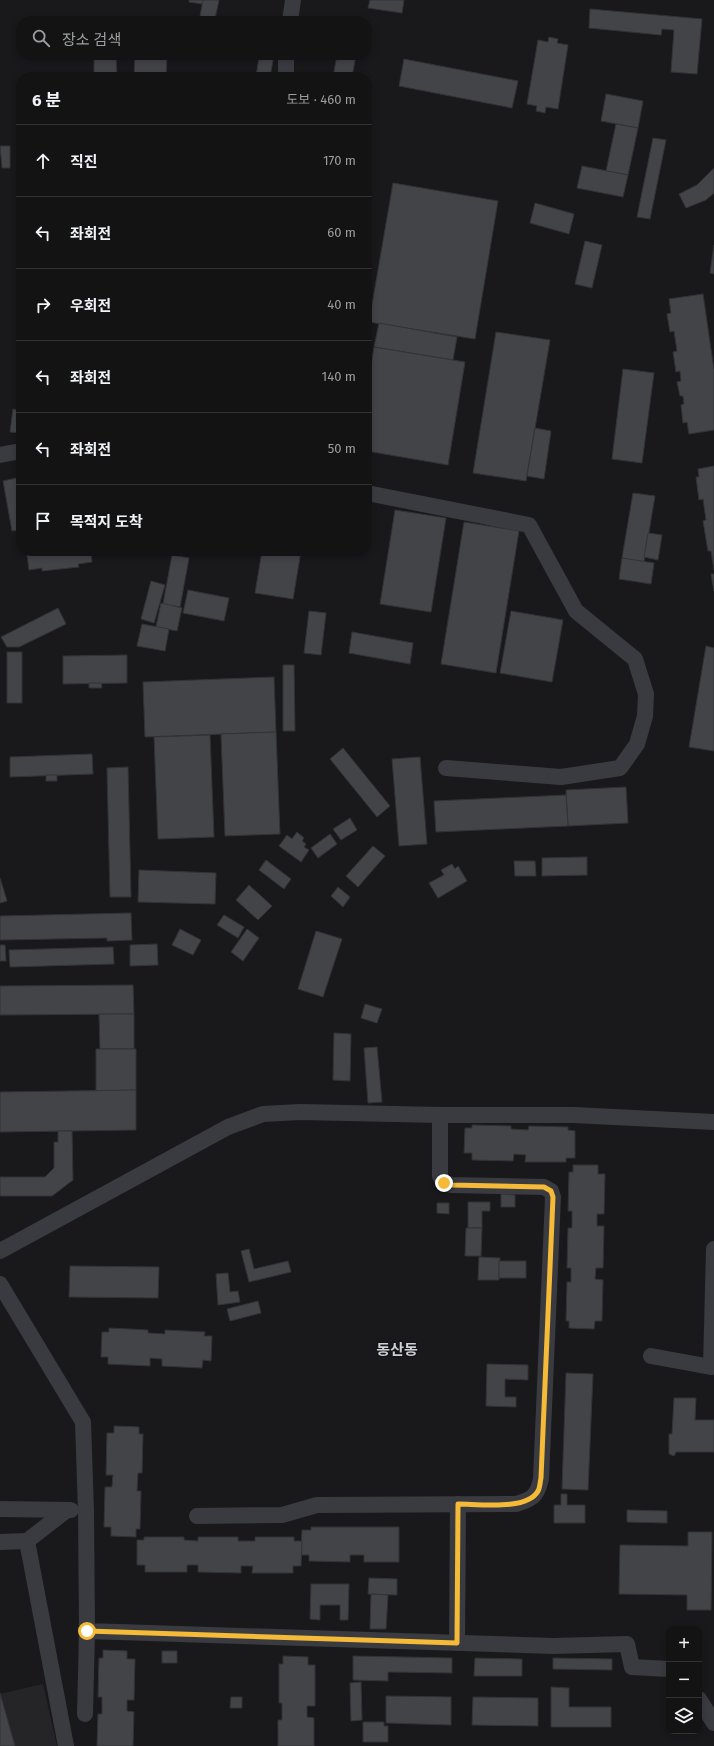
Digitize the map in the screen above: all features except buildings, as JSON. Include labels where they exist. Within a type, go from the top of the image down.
[{"type":"street","points":[[291,16],[293,0]]},
{"type":"street","points":[[286,60],[286,72]]},
{"type":"street","points":[[0,455],[16,452]]},
{"type":"street","points":[[372,494],[529,525],[576,611],[635,659],[646,694],[645,716],[637,744],[620,768],[561,777],[446,768]]},
{"type":"street","points":[[0,1251],[228,1128],[263,1114],[300,1112],[440,1116],[574,1115],[714,1122]]},
{"type":"street","points":[[197,1516],[282,1515],[317,1505],[516,1504],[530,1500],[539,1490],[541,1478],[553,1197],[551,1191],[544,1187],[451,1185],[444,1183],[440,1176],[440,1116]]},
{"type":"street","points":[[651,1356],[711,1367],[714,1249]]},
{"type":"street","points":[[0,1284],[83,1422],[86,1511],[87,1631],[85,1714]]},
{"type":"street","points":[[457,1643],[458,1504]]},
{"type":"street","points":[[0,1509],[86,1511]]},
{"type":"street","points":[[0,1542],[27,1541],[67,1510]]},
{"type":"street","points":[[27,1541],[66,1746]]},
{"type":"street","points":[[87,1631],[553,1646],[627,1644],[632,1666],[666,1669]]},
{"type":"street","points":[[702,1704],[714,1724]]},
{"type":"shaded area","points":[[43,1684],[57,1746],[0,1746],[0,1694]]},
{"type":"district","name":"동산동","points":[[397,1350]]},
{"type":"route","points":[[87,1631],[457,1643],[458,1504],[516,1504],[530,1500],[539,1490],[541,1478],[553,1197],[551,1191],[544,1187],[451,1185],[444,1183]]}]
